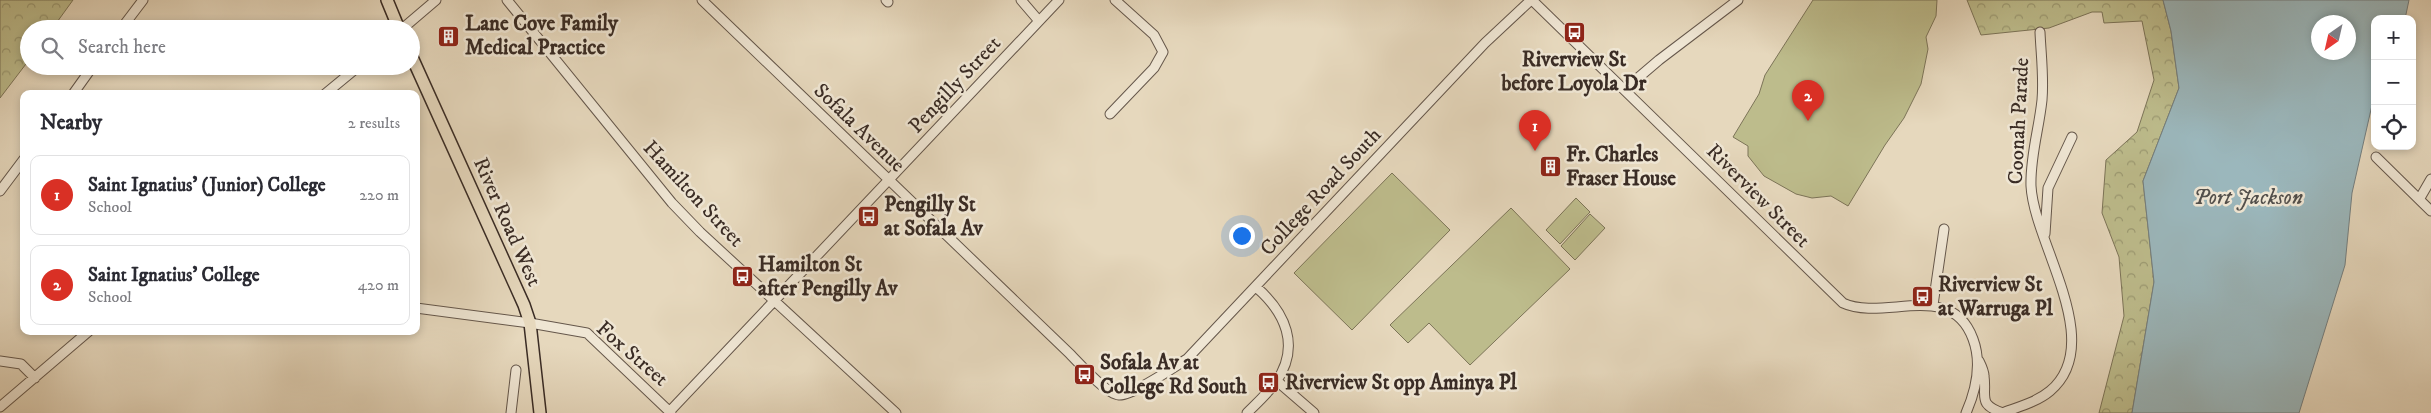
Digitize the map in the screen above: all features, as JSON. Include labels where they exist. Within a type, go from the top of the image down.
[{"type":"main road","points":[[387,0],[396,20]]},
{"type":"main road","name":"River Road West","points":[[420,75],[524,305],[530,323],[540,413]]},
{"type":"street","points":[[128,20],[143,0]]},
{"type":"street","points":[[411,20],[436,0]]},
{"type":"street","name":"Hamilton Street","points":[[507,0],[672,203],[775,302],[896,413]]},
{"type":"street","name":"Sofala Avenue","points":[[702,0],[888,181],[1109,391],[1118,395],[1127,394]]},
{"type":"street","points":[[1021,0],[1039,21]]},
{"type":"street","name":"Pengilly Street","points":[[670,412],[1059,0]]},
{"type":"street","points":[[1110,114],[1154,68],[1163,52],[1154,35],[1115,0]]},
{"type":"street","name":"Riverview Street","points":[[1532,0],[1843,303],[1870,308],[1934,305],[1950,311],[1962,321],[1972,336],[1984,375],[1985,402],[1988,406],[2002,413]]},
{"type":"street","name":"College Road South","points":[[1127,394],[1186,359],[1495,33],[1532,0]]},
{"type":"street","points":[[1625,90],[1659,60],[1738,0]]},
{"type":"street","name":"Coonah Parade","points":[[2002,413],[2034,401],[2050,391],[2060,380],[2071,354],[2067,306],[2038,219],[2031,188],[2033,146],[2042,102],[2043,74],[2040,32]]},
{"type":"street","points":[[76,90],[87,75]]},
{"type":"street","points":[[331,90],[348,75]]},
{"type":"street","name":"Coonah Parade","points":[[2045,240],[2048,188],[2072,137]]},
{"type":"street","points":[[2376,157],[2420,198],[2431,211]]},
{"type":"street","points":[[0,191],[20,164]]},
{"type":"street","points":[[2420,198],[2431,179]]},
{"type":"street","points":[[1934,305],[1944,228]]},
{"type":"street","points":[[1247,413],[1277,381],[1288,354],[1286,327],[1277,308],[1256,287]]},
{"type":"street","name":"Fox Street","points":[[420,309],[530,323],[587,334],[670,412]]},
{"type":"street","points":[[0,407],[84,335]]},
{"type":"street","name":"Riverview Street","points":[[1966,413],[1975,383],[1977,356]]},
{"type":"street","points":[[0,361],[20,364],[34,378]]},
{"type":"street","points":[[511,413],[516,370]]},
{"type":"street","points":[[1277,381],[1314,413]]},
{"type":"green space","points":[[0,0],[73,0],[59,20],[20,20],[20,72],[0,98]]},
{"type":"green space","points":[[1813,0],[1937,0],[1936,16],[1926,37],[1928,49],[1921,84],[1904,118],[1885,145],[1848,206],[1831,196],[1812,198],[1796,194],[1764,176],[1748,156],[1748,146],[1733,137],[1759,94],[1765,75]]},
{"type":"green space","points":[[1967,0],[2163,0],[2171,31],[2179,88],[2143,181],[2154,282],[2132,413],[2099,413],[2124,316],[2119,257],[2102,213],[2106,160],[2137,132],[2154,80],[2142,21],[2104,23],[2102,12],[2092,12],[2049,28],[1981,35]]},
{"type":"green space","points":[[1392,173],[1450,230],[1352,330],[1294,273]]},
{"type":"green space","points":[[1576,198],[1590,212],[1560,244],[1546,230]]},
{"type":"green space","points":[[1511,208],[1570,269],[1470,365],[1429,323],[1408,343],[1390,325]]},
{"type":"green space","points":[[1590,214],[1605,228],[1575,260],[1561,246]]},
{"type":"water","name":"Port Jackson","points":[[2163,0],[2409,0],[2406,15],[2371,15],[2371,110],[2352,193],[2345,265],[2299,413],[2132,413],[2154,282],[2143,181],[2179,88],[2171,31]]},
{"type":"place","name":"Riverview St before Loyola Dr","points":[[1574,33]]},
{"type":"place","name":"Lane Cove Family Medical Practice","points":[[449,36]]},
{"type":"place","name":"Saint Ignatius' College","points":[[1808,121]]},
{"type":"place","name":"Saint Ignatius' (Junior) College","points":[[1535,151]]},
{"type":"place","name":"Fr. Charles Fraser House","points":[[1550,167]]},
{"type":"place","name":"Pengilly St at Sofala Av","points":[[868,217]]},
{"type":"place","name":"Hamilton St after Pengilly Av","points":[[742,277]]},
{"type":"place","name":"Riverview St at Warruga Pl","points":[[1922,297]]},
{"type":"place","name":"Sofala Av at College Rd South","points":[[1084,375]]},
{"type":"place","name":"Riverview St opp Aminya Pl","points":[[1269,383]]}]
